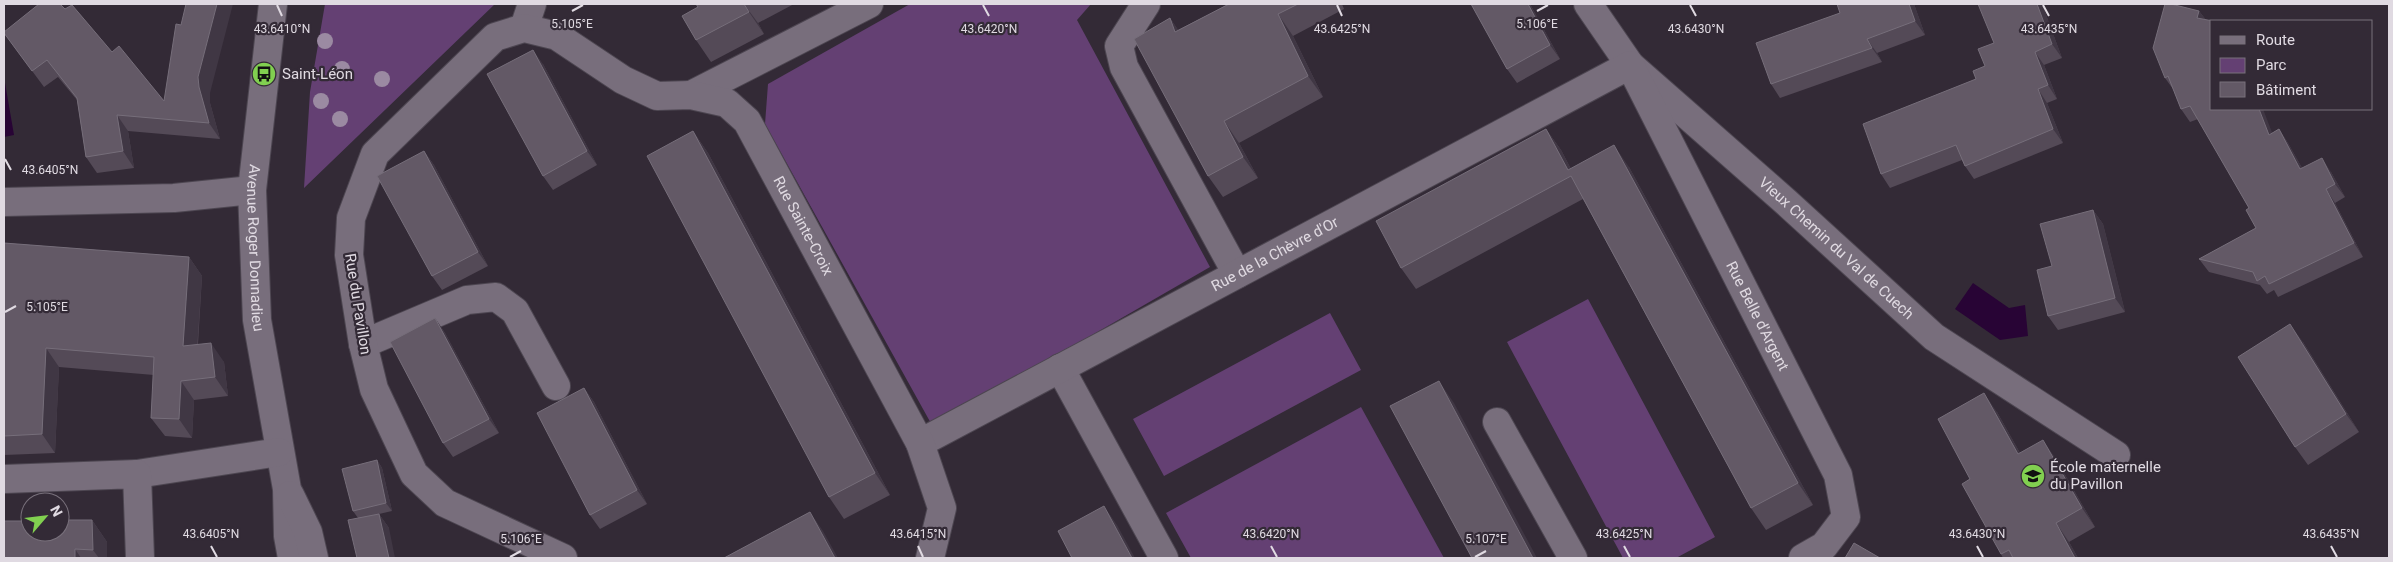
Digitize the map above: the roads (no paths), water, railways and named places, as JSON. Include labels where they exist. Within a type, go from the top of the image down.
[{"type":"street","name":"Avenue Roger Donnadieu","points":[[273,4],[252,190],[257,320],[279,452],[288,489],[308,532],[314,558]]},
{"type":"street","points":[[691,95],[869,4]]},
{"type":"street","points":[[1146,4],[1119,46],[1124,67],[1237,274]]},
{"type":"street","name":"Vieux Chemin du Val de Cuech","points":[[1588,4],[1630,65],[1786,202],[1934,337],[2116,454]]},
{"type":"street","name":"Rue Sainte-Croix","points":[[528,16],[622,80],[657,96],[691,95],[727,103],[747,121],[920,442],[942,508],[930,558]]},
{"type":"street","name":"Rue du Pavillon","points":[[528,16],[495,37],[375,154],[352,218],[348,255],[363,344],[374,388],[414,474],[445,503],[564,558]]},
{"type":"street","name":"Rue de la Chèvre d'Or","points":[[920,442],[1630,65]]},
{"type":"street","name":"Rue Belle d'Argent","points":[[1630,65],[1838,475],[1846,517],[1835,546],[1824,546],[1803,558]]},
{"type":"street","points":[[4,202],[174,198],[252,190]]},
{"type":"street","points":[[363,344],[467,300],[496,297],[515,311],[556,386]]},
{"type":"street","points":[[1060,368],[1164,558]]},
{"type":"street","points":[[1497,422],[1573,558]]},
{"type":"street","points":[[4,479],[137,474],[279,452]]},
{"type":"street","points":[[137,474],[140,558]]},
{"type":"street","name":"Avenue Roger Donnadieu","points":[[288,489],[288,536],[292,558]]},
{"type":"place","name":"Saint-Léon","points":[[264,74]]},
{"type":"place","name":"École maternelle du Pavillon","points":[[2033,476]]}]
